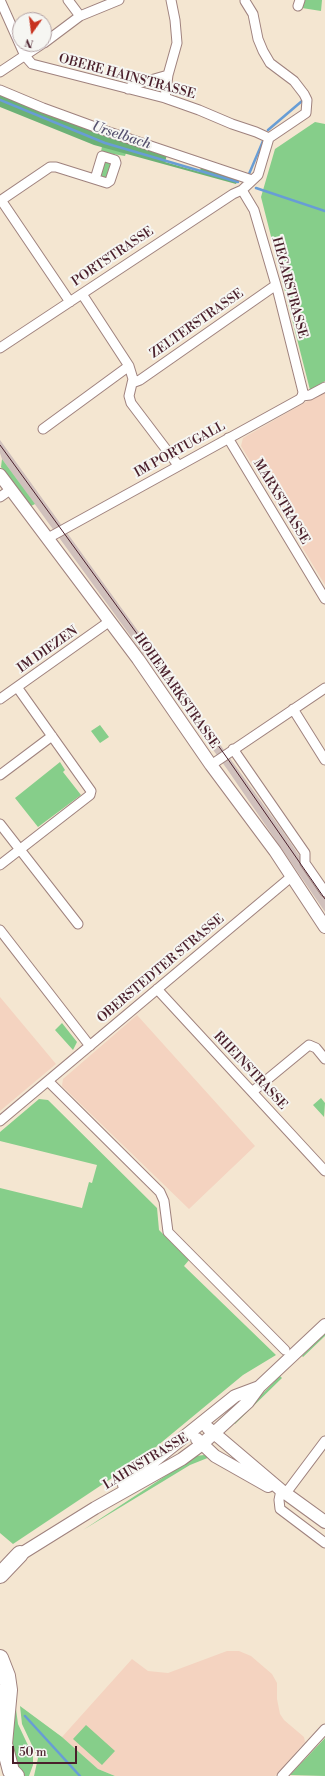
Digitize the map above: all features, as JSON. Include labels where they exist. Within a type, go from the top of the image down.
[{"type":"highway","points":[[0,1575],[20,1554]]},
{"type":"highway","points":[[0,1658],[7,1676],[9,1690],[4,1744],[11,1771],[16,1776]]},
{"type":"street","points":[[0,0],[25,56]]},
{"type":"street","points":[[68,0],[80,16]]},
{"type":"street","points":[[52,37],[80,16],[119,0]]},
{"type":"street","points":[[165,98],[168,75],[177,43],[171,0]]},
{"type":"street","points":[[245,0],[253,14],[258,39],[270,63],[294,81],[306,97],[306,113],[269,138]]},
{"type":"street","points":[[0,72],[31,52]]},
{"type":"street","name":"OBERE HAINSTRASSE","points":[[25,56],[32,64],[165,98],[269,138]]},
{"type":"street","points":[[128,89],[133,85],[168,75]]},
{"type":"street","points":[[0,90],[43,108],[106,131],[252,180]]},
{"type":"street","name":"PORTSTRASSE","points":[[0,348],[233,194],[242,190],[258,175],[269,138]]},
{"type":"street","points":[[70,302],[1,200],[50,167],[56,167],[96,179]]},
{"type":"street","name":"HEGARSTRASSE","points":[[242,190],[254,210],[276,285],[303,392],[302,396]]},
{"type":"street","name":"ZELTERSTRASSE","points":[[132,383],[140,380],[276,285]]},
{"type":"street","points":[[82,294],[129,366],[132,375],[129,396],[131,403],[178,465]]},
{"type":"street","points":[[42,429],[129,366]]},
{"type":"street","name":"IM PORTUGALL","points":[[48,538],[300,399],[302,396],[310,395],[325,387]]},
{"type":"street","name":"MARXSTRASSE","points":[[228,438],[325,599]]},
{"type":"street","name":"HOHEMARKSTRASSE","points":[[0,475],[5,494],[48,538],[110,622],[211,765],[275,851],[325,927]]},
{"type":"street","name":"IM DIEZEN","points":[[0,699],[110,622]]},
{"type":"street","points":[[0,865],[90,795],[91,791],[17,687]]},
{"type":"street","points":[[211,765],[325,688]]},
{"type":"street","points":[[293,709],[325,760]]},
{"type":"street","points":[[0,775],[52,736]]},
{"type":"street","name":"HOHEMARKSTRASSE","points":[[233,749],[305,853],[305,863],[325,892]]},
{"type":"street","points":[[0,824],[78,924]]},
{"type":"street","name":"OBERSTEDTER STRASSE","points":[[0,1121],[291,877]]},
{"type":"street","points":[[0,930],[90,1046]]},
{"type":"street","name":"RHEINSTRASSE","points":[[157,989],[325,1171]]},
{"type":"street","points":[[252,1092],[306,1047],[313,1046],[325,1059]]},
{"type":"street","points":[[48,1081],[160,1192],[164,1201],[168,1232],[285,1350]]},
{"type":"street","name":"LAHNSTRASSE","points":[[0,1568],[95,1508],[182,1459],[201,1445],[248,1402],[259,1387],[325,1325]]},
{"type":"street","name":"LAHNSTRASSE","points":[[95,1508],[235,1396],[259,1387]]},
{"type":"street","points":[[203,1423],[214,1434],[284,1492],[325,1522]]},
{"type":"street","points":[[191,1432],[201,1445],[215,1456],[274,1489],[284,1492]]},
{"type":"street","points":[[325,1440],[279,1500],[280,1509],[325,1543]]},
{"type":"street","points":[[282,1776],[325,1729]]},
{"type":"shaded area","points":[[325,391],[325,585],[241,446],[243,438]]},
{"type":"shaded area","points":[[0,440],[284,833],[325,894],[325,912],[227,769],[2,459],[0,453]]},
{"type":"shaded area","points":[[0,997],[56,1064],[0,1111]]},
{"type":"shaded area","points":[[137,1015],[255,1146],[189,1209],[62,1086],[63,1079]]},
{"type":"shaded area","points":[[227,1651],[239,1651],[251,1656],[272,1674],[277,1683],[277,1699],[280,1714],[284,1720],[304,1737],[305,1742],[275,1776],[115,1776],[98,1769],[62,1737],[132,1659],[148,1671],[168,1673]]},
{"type":"green space","points":[[304,0],[322,0],[321,11],[302,8]]},
{"type":"green space","points":[[0,95],[167,155],[165,162],[200,172],[201,166],[239,179],[236,184],[94,145],[0,107]]},
{"type":"green space","points":[[315,122],[325,124],[325,381],[310,390],[261,197],[275,149]]},
{"type":"green space","points":[[102,146],[126,153],[125,156],[101,152]]},
{"type":"green space","points":[[104,159],[112,161],[108,179],[99,177]]},
{"type":"green space","points":[[2,459],[35,504],[29,507],[1,467]]},
{"type":"green space","points":[[100,725],[109,737],[100,743],[91,731]]},
{"type":"green space","points":[[60,762],[65,770],[63,772],[81,795],[38,827],[15,798]]},
{"type":"green space","points":[[62,1023],[77,1042],[73,1050],[55,1030]]},
{"type":"green space","points":[[321,1098],[325,1103],[324,1117],[313,1105]]},
{"type":"green space","points":[[39,1099],[48,1100],[157,1208],[159,1230],[189,1260],[184,1266],[276,1355],[243,1375],[145,1456],[13,1544],[0,1533],[0,1188],[82,1208],[89,1182],[92,1183],[97,1165],[0,1141],[0,1132]]},
{"type":"green space","points":[[325,1333],[325,1336],[303,1357],[302,1356]]},
{"type":"green space","points":[[280,1376],[282,1378],[235,1424],[234,1423]]},
{"type":"green space","points":[[204,1455],[210,1457],[190,1465],[83,1530],[196,1456]]},
{"type":"green space","points":[[14,1694],[18,1724],[33,1756],[33,1765],[29,1776],[25,1776],[20,1771],[10,1751]]},
{"type":"green space","points":[[20,1706],[62,1737],[98,1769],[115,1776],[34,1776],[38,1758],[22,1724]]},
{"type":"green space","points":[[86,1725],[115,1751],[102,1765],[73,1739]]},
{"type":"green space","points":[[325,1738],[325,1776],[290,1775]]},
{"type":"waterway","name":"Urselbach","points":[[0,100],[105,143],[238,182]]},
{"type":"waterway","points":[[268,130],[302,101]]},
{"type":"waterway","points":[[249,174],[263,141]]},
{"type":"waterway","name":"Urselbach","points":[[256,188],[325,211]]},
{"type":"waterway","points":[[25,1716],[80,1776]]},
{"type":"tram line","points":[[0,445],[225,755],[325,899]]}]
